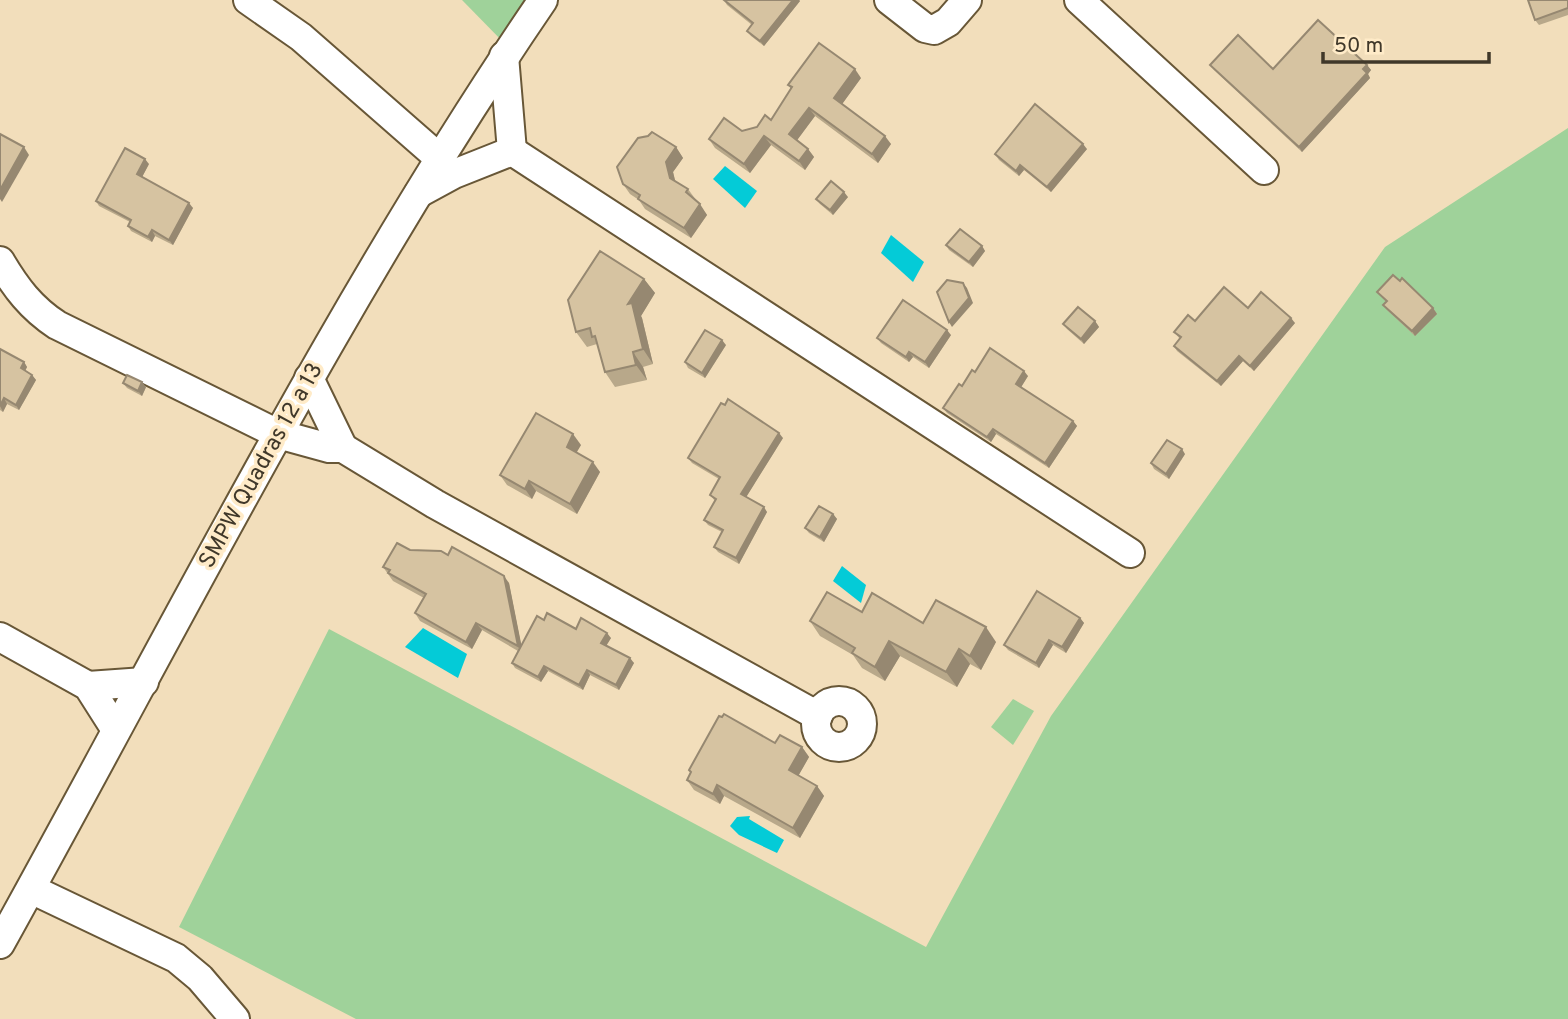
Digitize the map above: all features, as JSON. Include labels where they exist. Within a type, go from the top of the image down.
[{"type":"street","points":[[248,0],[301,37],[438,157]]},
{"type":"street","name":"SMPW Quadras 12 a 13","points":[[0,943],[309,378],[438,157],[543,0]]},
{"type":"street","points":[[889,0],[926,28],[934,30],[948,22],[967,0]]},
{"type":"street","points":[[1079,0],[1264,170]]},
{"type":"street","points":[[504,56],[512,151]]},
{"type":"street","points":[[419,193],[454,174],[512,151]]},
{"type":"street","points":[[512,151],[1130,553]]},
{"type":"street","points":[[0,261],[30,305],[57,326],[278,434],[329,448],[343,448],[435,503],[818,716]]},
{"type":"street","points":[[309,378],[343,448]]},
{"type":"street","points":[[0,637],[88,686],[116,730]]},
{"type":"street","points":[[88,686],[144,682]]},
{"type":"street","points":[[31,888],[176,958],[212,990],[235,1019]]},
{"type":"green space","points":[[462,0],[548,0],[509,48]]},
{"type":"green space","points":[[1568,128],[1568,1019],[356,1019],[179,927],[329,629],[926,947],[1051,716],[1385,247]]},
{"type":"green space","points":[[1013,699],[1034,711],[1013,745],[991,727]]},
{"type":"water","points":[[725,166],[757,191],[745,208],[713,179]]},
{"type":"water","points":[[891,235],[924,262],[913,282],[881,253]]},
{"type":"water","points":[[842,566],[866,585],[861,603],[833,581]]},
{"type":"water","points":[[423,628],[467,654],[458,678],[405,647]]},
{"type":"water","points":[[750,816],[749,819],[784,840],[777,853],[739,835],[730,826],[737,817]]},
{"type":"building","points":[[724,0],[793,0],[760,41],[747,31],[753,23]]},
{"type":"building","points":[[1528,0],[1568,0],[1568,8],[1535,20]]},
{"type":"building","points":[[1318,20],[1367,65],[1363,69],[1367,73],[1299,147],[1210,65],[1238,35],[1273,69]]},
{"type":"building","points":[[819,43],[855,69],[834,98],[885,136],[872,154],[809,108],[789,134],[808,149],[799,161],[764,136],[744,164],[709,139],[724,118],[742,131],[757,127],[765,115],[771,120],[792,87],[788,85]]},
{"type":"building","points":[[1035,104],[1083,144],[1047,187],[1020,165],[1016,171],[995,154]]},
{"type":"building","points":[[652,132],[676,147],[666,162],[670,178],[688,189],[686,192],[700,204],[684,228],[638,199],[640,195],[623,184],[617,167],[638,138],[648,136]]},
{"type":"building","points":[[0,134],[24,147],[0,190]]},
{"type":"building","points":[[125,148],[145,159],[137,174],[189,203],[169,240],[152,230],[148,237],[128,226],[131,220],[96,201]]},
{"type":"building","points":[[831,181],[844,192],[830,210],[816,199]]},
{"type":"building","points":[[960,229],[982,246],[969,262],[946,245]]},
{"type":"building","points":[[600,251],[644,279],[628,304],[632,303],[643,349],[633,352],[636,365],[605,372],[595,336],[592,337],[590,328],[576,332],[568,300]]},
{"type":"building","points":[[1393,275],[1400,281],[1402,278],[1433,308],[1412,331],[1383,305],[1387,301],[1377,292]]},
{"type":"building","points":[[947,280],[963,283],[969,298],[949,322],[937,292]]},
{"type":"building","points":[[1224,287],[1248,308],[1261,292],[1291,318],[1250,366],[1239,356],[1217,381],[1174,346],[1181,337],[1174,332],[1188,315],[1195,321]]},
{"type":"building","points":[[903,300],[947,330],[925,362],[909,352],[906,357],[877,338]]},
{"type":"building","points":[[1078,307],[1095,321],[1081,339],[1063,324]]},
{"type":"building","points":[[705,330],[722,340],[702,373],[685,362]]},
{"type":"building","points":[[990,348],[1024,371],[1016,384],[1073,421],[1045,463],[993,429],[987,437],[943,408],[959,384],[962,386],[972,370],[975,372]]},
{"type":"building","points":[[0,349],[24,362],[21,368],[32,375],[16,405],[4,398],[0,406]]},
{"type":"building","points":[[127,375],[142,382],[138,391],[123,383]]},
{"type":"building","points":[[728,399],[779,433],[741,494],[764,507],[736,558],[714,547],[723,530],[704,520],[716,499],[710,495],[720,477],[688,458],[721,403],[725,405]]},
{"type":"building","points":[[536,413],[573,434],[567,447],[593,462],[570,504],[529,481],[525,489],[500,475]]},
{"type":"building","points":[[1167,440],[1182,449],[1166,474],[1151,463]]},
{"type":"building","points":[[819,506],[833,514],[820,537],[805,528]]},
{"type":"building","points":[[397,543],[410,550],[441,551],[448,555],[452,547],[504,576],[518,646],[476,623],[466,642],[415,613],[426,594],[388,573],[390,570],[383,567]]},
{"type":"building","points":[[1037,591],[1080,618],[1062,647],[1049,640],[1036,663],[1004,645]]},
{"type":"building","points":[[827,592],[862,612],[872,593],[923,623],[936,600],[986,627],[970,656],[959,649],[946,672],[889,641],[875,667],[852,653],[855,648],[810,621]]},
{"type":"building","points":[[547,613],[576,629],[581,618],[607,633],[601,643],[630,658],[616,685],[587,670],[579,685],[544,666],[538,677],[512,663],[537,616],[544,620]]},
{"type":"building","points":[[724,714],[775,743],[780,735],[802,747],[789,770],[817,786],[793,828],[717,785],[713,794],[687,780],[691,772],[689,770],[719,716]]}]
